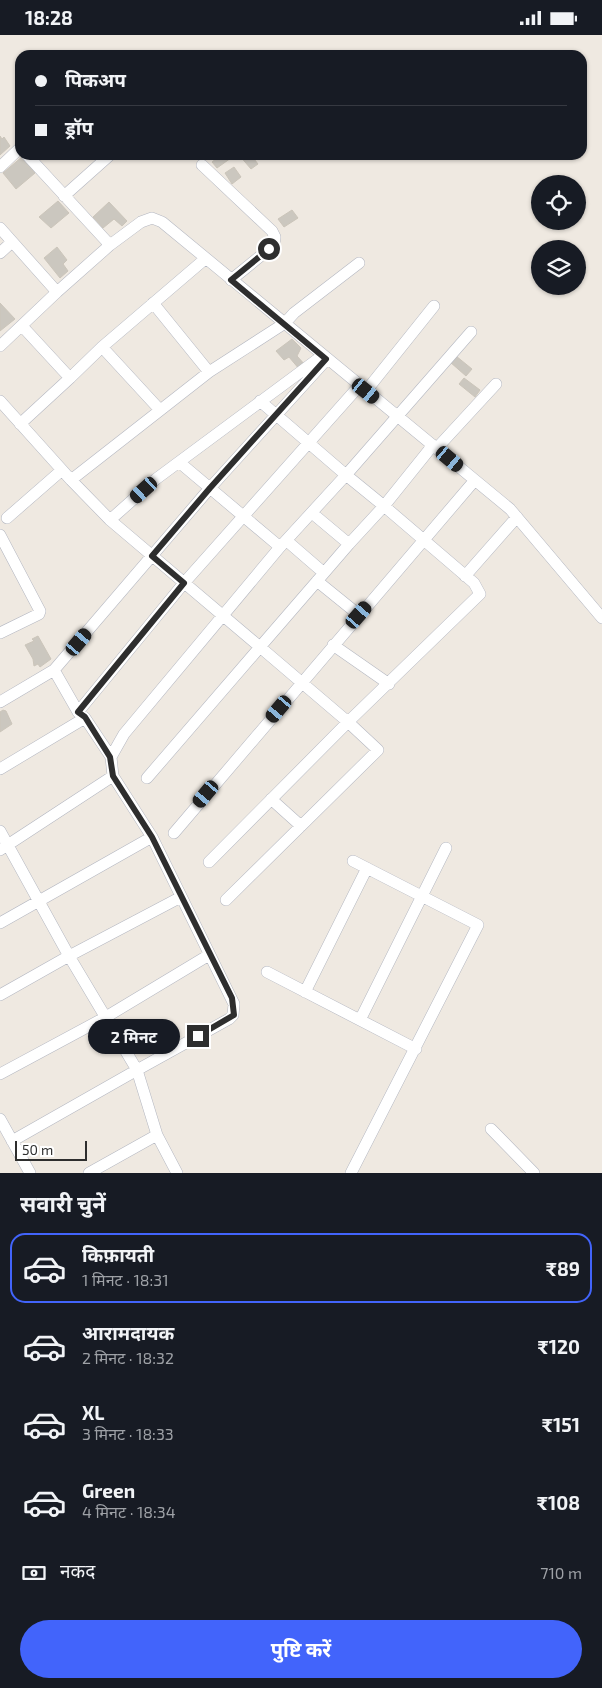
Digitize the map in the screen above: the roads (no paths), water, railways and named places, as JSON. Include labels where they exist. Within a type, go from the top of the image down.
[{"type":"street","points":[[0,167],[15,153]]},
{"type":"street","points":[[32,160],[110,245]]},
{"type":"street","points":[[64,196],[104,160]]},
{"type":"street","points":[[202,165],[272,231],[276,237],[274,245],[231,280]]},
{"type":"street","points":[[0,345],[110,245],[141,222],[152,218],[162,222],[475,480],[517,517],[602,617]]},
{"type":"street","points":[[0,228],[58,292]]},
{"type":"street","points":[[0,253],[12,242]]},
{"type":"street","points":[[20,424],[102,347],[205,259]]},
{"type":"street","points":[[71,480],[209,372],[285,323],[294,313],[359,263]]},
{"type":"street","points":[[153,303],[209,372]]},
{"type":"street","points":[[0,769],[82,715],[184,583],[308,442],[363,388],[434,306]]},
{"type":"street","points":[[22,326],[70,378]]},
{"type":"street","points":[[110,757],[124,733],[283,544],[471,332]]},
{"type":"street","points":[[102,347],[160,410]]},
{"type":"street","points":[[110,520],[179,462],[260,401],[324,357]]},
{"type":"street","points":[[0,702],[54,671],[324,357]]},
{"type":"street","points":[[147,778],[435,447],[496,385]]},
{"type":"street","points":[[0,401],[110,520],[302,682],[378,750],[226,900]]},
{"type":"street","points":[[209,862],[348,722],[479,596],[477,588],[465,576],[260,401]]},
{"type":"street","points":[[179,462],[244,516],[283,544],[321,577],[359,615]]},
{"type":"street","points":[[7,518],[62,470]]},
{"type":"street","points":[[174,833],[475,480]]},
{"type":"street","points":[[312,513],[349,544]]},
{"type":"street","points":[[465,576],[517,517]]},
{"type":"street","points":[[0,535],[40,611],[39,614],[0,633]]},
{"type":"street","points":[[333,645],[388,683]]},
{"type":"street","points":[[12,1141],[234,1015],[232,998],[152,837],[113,776],[110,757],[54,671]]},
{"type":"street","points":[[4,848],[113,776]]},
{"type":"street","points":[[271,799],[301,826]]},
{"type":"street","points":[[0,831],[4,848],[40,901],[69,956],[137,1070],[157,1135],[178,1173]]},
{"type":"street","points":[[0,923],[152,837]]},
{"type":"street","points":[[360,1020],[446,848]]},
{"type":"street","points":[[351,1173],[478,925],[353,861]]},
{"type":"street","points":[[305,992],[367,868]]},
{"type":"street","points":[[0,995],[181,897]]},
{"type":"street","points":[[0,1074],[106,1017],[209,955]]},
{"type":"street","points":[[267,972],[416,1049]]},
{"type":"street","points":[[0,1119],[25,1171]]},
{"type":"street","points":[[491,1129],[534,1173]]},
{"type":"street","points":[[89,1173],[157,1135]]}]
